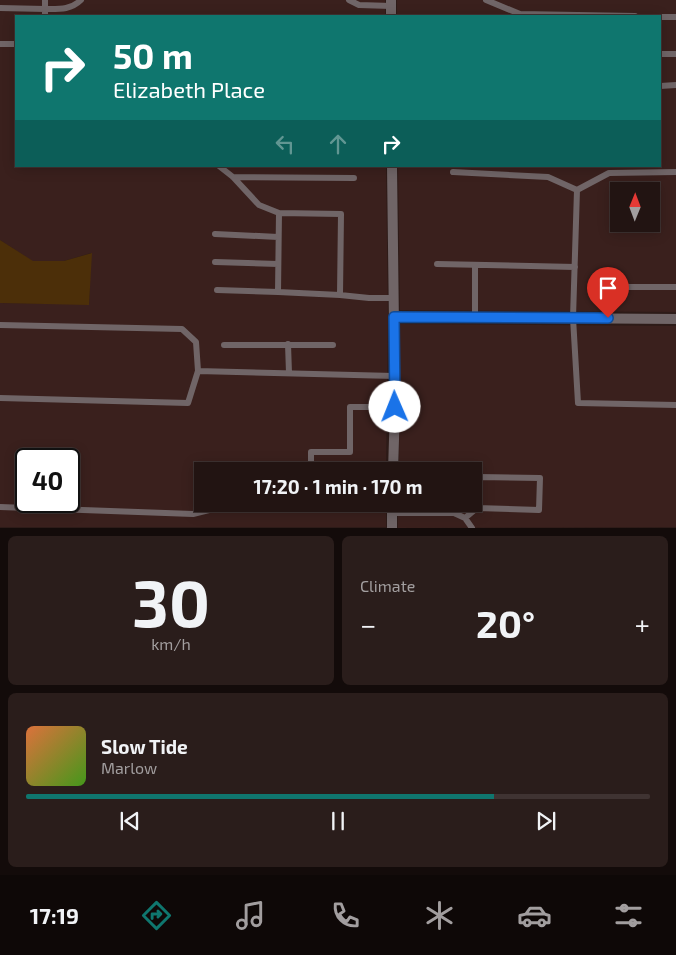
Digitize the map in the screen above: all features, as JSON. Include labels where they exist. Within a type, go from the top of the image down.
[{"type":"street","points":[[392,167],[395,407],[392,462]]},
{"type":"street","points":[[394,317],[676,319]]},
{"type":"street","points":[[392,512],[392,528]]},
{"type":"lane","points":[[45,0],[45,13]]},
{"type":"lane","points":[[0,8],[45,13],[71,7],[81,0]]},
{"type":"lane","points":[[348,0],[359,5],[391,8]]},
{"type":"lane","points":[[486,0],[521,15]]},
{"type":"lane","points":[[661,17],[676,17]]},
{"type":"lane","points":[[0,44],[15,44]]},
{"type":"lane","points":[[661,54],[676,54]]},
{"type":"lane","points":[[661,86],[676,85]]},
{"type":"lane","points":[[220,167],[233,177],[259,205],[279,212],[341,214],[340,295]]},
{"type":"lane","points":[[453,172],[548,177],[577,190]]},
{"type":"lane","points":[[577,190],[609,173],[676,172]]},
{"type":"lane","points":[[233,177],[354,178]]},
{"type":"lane","points":[[577,190],[573,318],[578,403],[676,405]]},
{"type":"lane","points":[[278,292],[279,212]]},
{"type":"lane","points":[[215,234],[278,236]]},
{"type":"lane","points":[[215,262],[278,264]]},
{"type":"lane","points":[[437,264],[575,267]]},
{"type":"lane","points":[[475,265],[475,318]]},
{"type":"lane","points":[[608,287],[676,287]]},
{"type":"lane","points":[[217,290],[394,298]]},
{"type":"lane","points":[[0,324],[182,329],[196,342],[198,371],[188,404],[0,398]]},
{"type":"lane","points":[[288,344],[289,373]]},
{"type":"lane","points":[[224,345],[333,345]]},
{"type":"lane","points":[[198,371],[394,376]]},
{"type":"lane","points":[[310,462],[311,452],[350,452],[350,407],[395,407]]},
{"type":"lane","points":[[479,477],[540,478],[539,510],[477,508],[479,477]]},
{"type":"lane","points":[[0,506],[193,514],[201,512]]},
{"type":"lane","points":[[444,512],[454,513],[466,518],[472,528]]},
{"type":"lane","points":[[466,518],[473,512]]},
{"type":"shaded area","points":[[0,0],[385,0],[385,15],[15,15],[15,167],[386,167],[388,317],[386,462],[194,462],[194,512],[386,512],[386,527],[0,527],[0,303],[89,304],[91,253],[64,261],[32,261],[0,240]]},
{"type":"shaded area","points":[[397,0],[676,0],[676,312],[400,310],[398,167],[661,167],[661,15],[397,15]]},
{"type":"shaded area","points":[[0,240],[33,261],[64,261],[92,253],[89,305],[0,303]]},
{"type":"shaded area","points":[[400,324],[676,326],[676,527],[398,528],[398,512],[482,512],[482,462],[399,462]]},
{"type":"route","points":[[395,407],[394,317],[608,318]]}]
